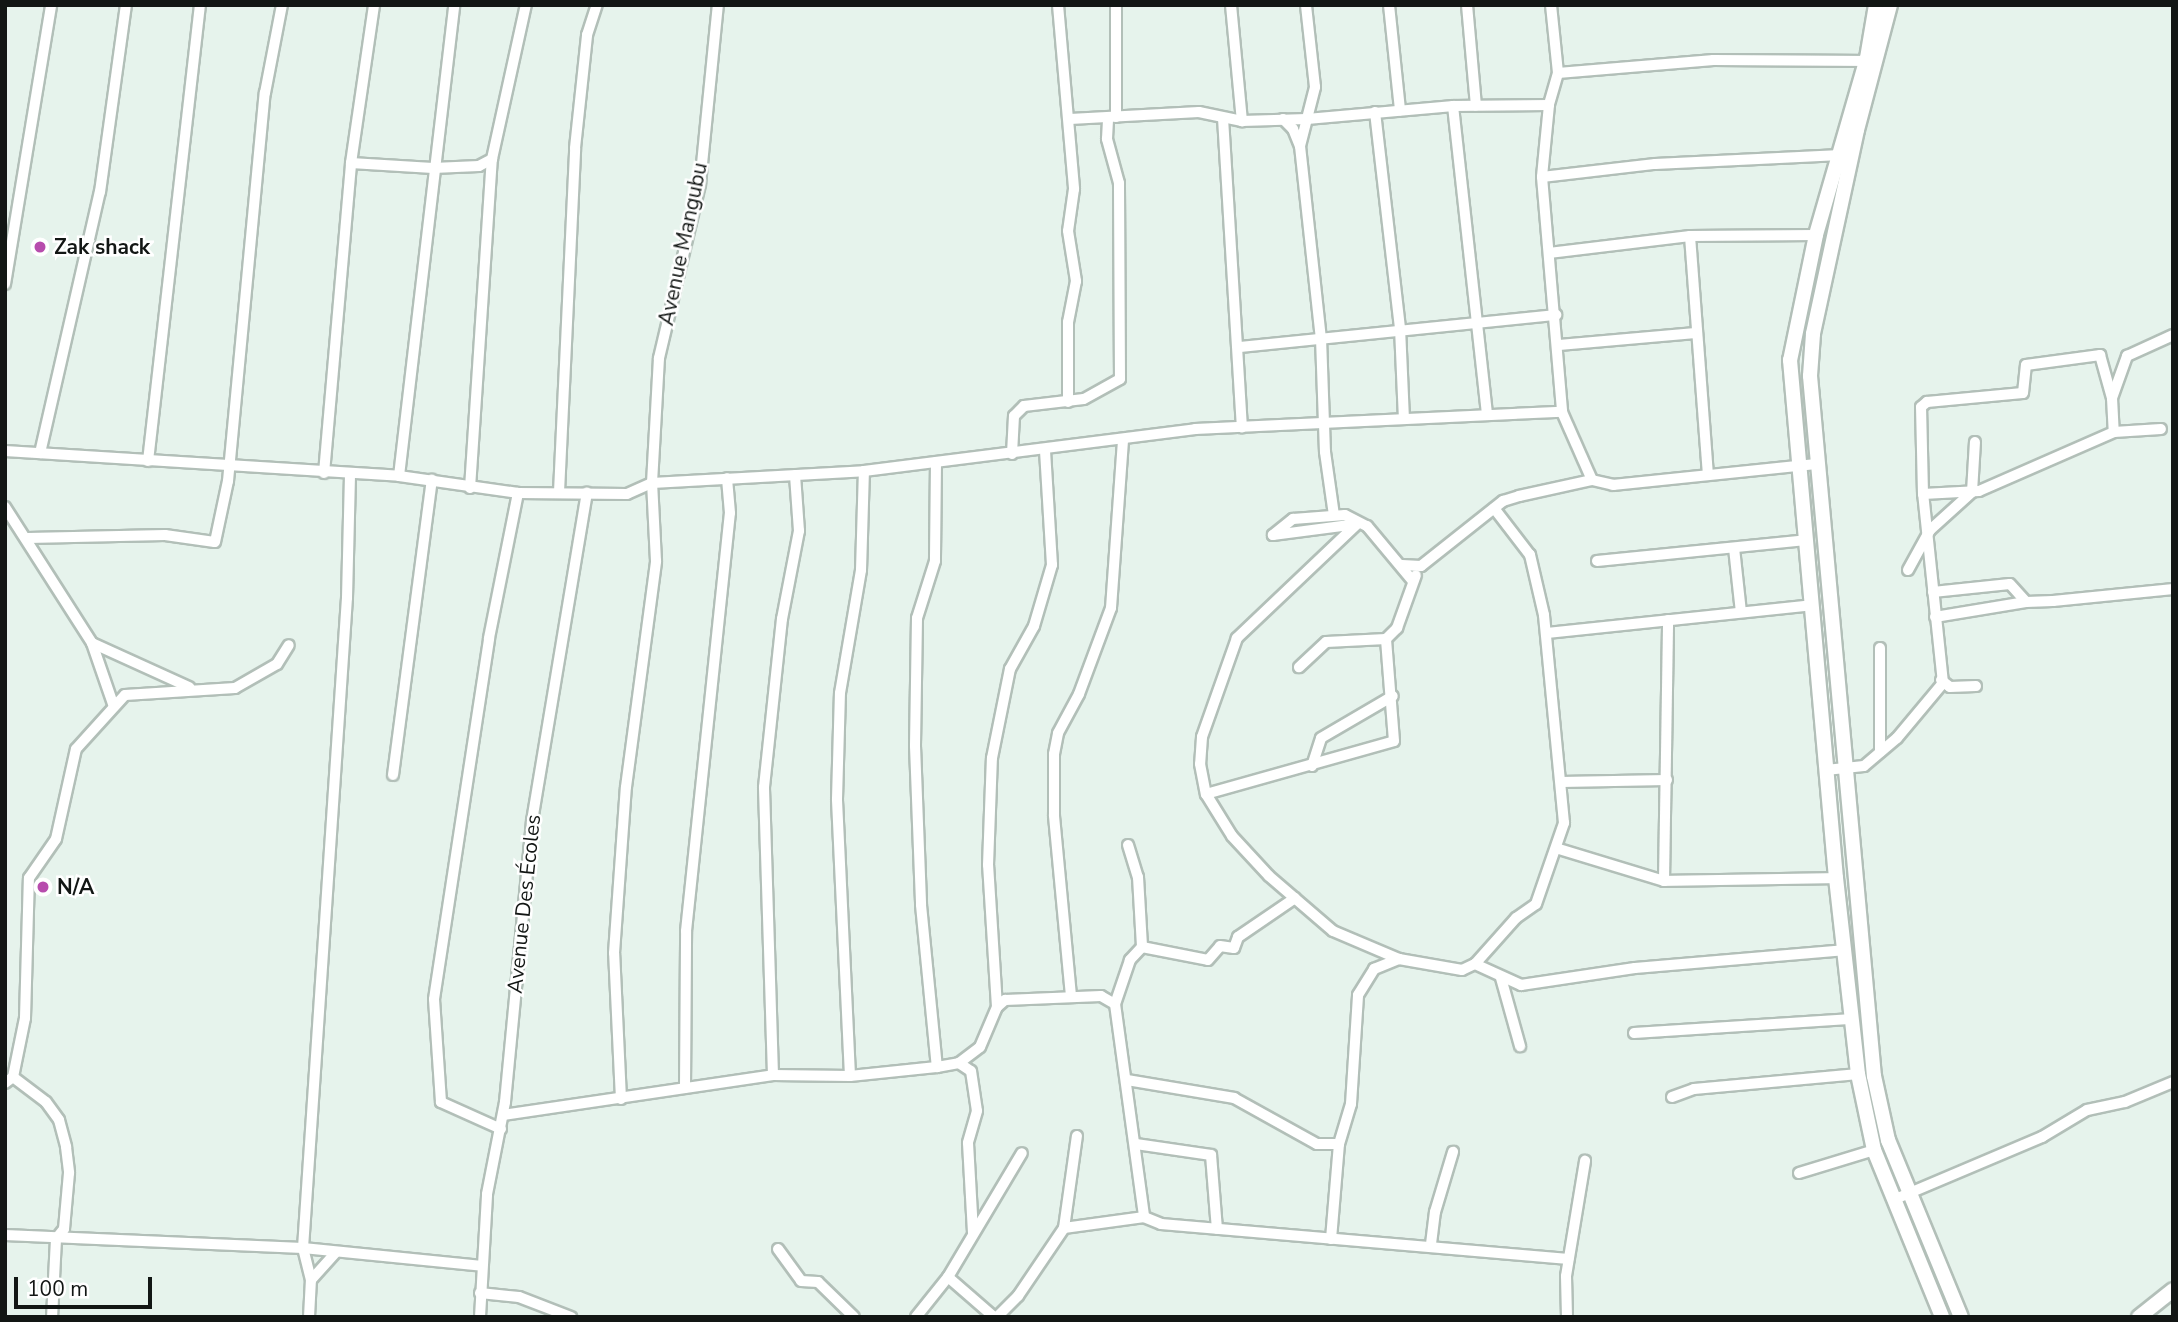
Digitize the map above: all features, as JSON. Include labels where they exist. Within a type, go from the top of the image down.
[{"type":"street","points":[[5,284],[51,5]]},
{"type":"street","points":[[40,453],[100,192],[126,5]]},
{"type":"street","points":[[148,460],[200,5]]},
{"type":"street","points":[[28,538],[165,536],[215,542],[229,466],[265,93],[282,5]]},
{"type":"street","points":[[324,473],[351,163],[374,5]]},
{"type":"street","points":[[399,476],[433,168],[443,121],[454,5]]},
{"type":"street","points":[[470,488],[492,159],[526,5]]},
{"type":"street","points":[[559,492],[575,148],[587,35],[597,5]]},
{"type":"street","name":"Avenue Mangubu","points":[[621,1099],[614,953],[626,787],[656,561],[652,483],[659,358],[700,184],[718,5]]},
{"type":"street","points":[[1058,5],[1074,189],[1068,231],[1076,281],[1068,322],[1068,402]]},
{"type":"street","points":[[1013,454],[1018,411],[1068,402],[1116,384],[1121,372],[1119,183],[1107,139],[1112,117],[1116,5]]},
{"type":"street","points":[[1231,5],[1242,121]]},
{"type":"street","points":[[1300,146],[1315,87],[1306,5]]},
{"type":"street","points":[[1389,5],[1400,110]]},
{"type":"street","points":[[1467,5],[1476,106]]},
{"type":"street","points":[[1551,5],[1558,73],[1549,105],[1542,177],[1559,345],[1562,412],[1592,480]]},
{"type":"street","points":[[1876,5],[1871,60],[1809,356],[1815,464],[1847,768],[1874,1076],[1888,1140],[1961,1317]]},
{"type":"street","points":[[1890,5],[1816,236],[1790,360],[1836,878],[1858,1074],[1874,1150],[1892,1200],[1942,1317]]},
{"type":"street","points":[[1558,73],[1713,60],[1871,60]]},
{"type":"street","points":[[1070,119],[1199,112],[1242,121],[1307,119],[1453,106],[1549,105]]},
{"type":"street","points":[[1453,106],[1487,413]]},
{"type":"street","points":[[1375,112],[1400,328],[1404,418]]},
{"type":"street","points":[[1223,118],[1222,141],[1240,346],[1242,427]]},
{"type":"street","points":[[1283,119],[1293,129],[1300,146],[1321,338],[1325,453],[1334,515]]},
{"type":"street","points":[[1542,177],[1655,164],[1841,155]]},
{"type":"street","points":[[351,163],[433,168],[478,166],[492,159]]},
{"type":"street","points":[[1549,253],[1690,236],[1816,236]]},
{"type":"street","points":[[1690,236],[1695,333],[1708,474]]},
{"type":"street","points":[[1240,346],[1400,328],[1556,315]]},
{"type":"street","points":[[1559,345],[1695,333]]},
{"type":"street","points":[[2112,398],[2127,356],[2173,335]]},
{"type":"street","points":[[1826,770],[1864,766],[1921,711],[1941,680],[1923,494],[1919,413],[1927,402],[2023,393],[2026,365],[2095,355],[2103,358],[2112,398],[2114,432]]},
{"type":"street","points":[[5,451],[350,475],[399,476],[518,493],[627,494],[652,483],[864,471],[1242,427],[1487,413],[1562,412]]},
{"type":"street","points":[[1923,494],[1972,492],[2012,480],[2054,455],[2114,432],[2161,429]]},
{"type":"street","points":[[1071,996],[1054,815],[1054,754],[1058,733],[1079,694],[1111,608],[1123,440]]},
{"type":"street","points":[[1908,570],[1928,534],[1972,492],[1975,442]]},
{"type":"street","points":[[997,1007],[988,865],[992,758],[1010,669],[1038,615],[1052,565],[1045,451]]},
{"type":"street","points":[[936,462],[935,561],[917,618],[915,746],[921,905],[937,1068]]},
{"type":"street","points":[[1299,667],[1326,642],[1386,639],[1397,628],[1412,580],[1421,566],[1494,508],[1511,498],[1592,480],[1613,485],[1815,464]]},
{"type":"street","points":[[850,1076],[836,799],[840,693],[861,570],[864,471]]},
{"type":"street","points":[[309,1317],[311,1280],[303,1248],[346,598],[350,475]]},
{"type":"street","points":[[773,1075],[764,787],[782,619],[799,531],[795,475]]},
{"type":"street","points":[[685,1088],[686,931],[730,513],[727,478]]},
{"type":"street","points":[[393,775],[432,480]]},
{"type":"street","points":[[501,1129],[441,1102],[434,999],[486,652],[518,493]]},
{"type":"street","name":"Avenue Des Écoles","points":[[480,1317],[490,1171],[503,1115],[532,821],[587,493]]},
{"type":"street","points":[[5,507],[28,538],[92,643],[113,704]]},
{"type":"street","points":[[1412,580],[1402,565],[1360,521],[1334,515],[1293,519],[1273,535],[1357,524],[1237,638],[1202,737],[1200,764],[1206,794],[1232,836],[1295,898],[1343,937],[1399,959],[1462,970],[1475,964],[1516,918],[1536,904],[1559,849],[1564,823],[1547,633],[1530,555],[1494,508]]},
{"type":"street","points":[[1597,561],[1806,540]]},
{"type":"street","points":[[1734,548],[1741,612]]},
{"type":"street","points":[[1402,565],[1421,566]]},
{"type":"street","points":[[1933,592],[2010,584],[2026,602]]},
{"type":"street","points":[[1935,617],[2026,602],[2173,589]]},
{"type":"street","points":[[1547,633],[1812,605]]},
{"type":"street","points":[[1664,881],[1668,620]]},
{"type":"street","points":[[1206,794],[1394,741],[1393,696],[1386,639]]},
{"type":"street","points":[[92,643],[191,688]]},
{"type":"street","points":[[52,1317],[56,1239],[64,1229],[69,1173],[62,1134],[46,1102],[9,1080],[25,1018],[29,878],[56,839],[76,749],[113,704],[137,690],[235,688],[276,664],[289,645]]},
{"type":"street","points":[[1880,649],[1881,752]]},
{"type":"street","points":[[1941,680],[1950,687],[1976,686]]},
{"type":"street","points":[[1312,766],[1321,738],[1393,696]]},
{"type":"street","points":[[1560,782],[1667,780]]},
{"type":"street","points":[[1128,845],[1138,877],[1142,947],[1130,960],[1115,1004],[1144,1217]]},
{"type":"street","points":[[1559,849],[1664,881],[1836,878]]},
{"type":"street","points":[[1142,947],[1208,960],[1220,946],[1234,948],[1238,937],[1295,898]]},
{"type":"street","points":[[1475,964],[1521,985],[1635,968],[1843,950]]},
{"type":"street","points":[[1331,1239],[1339,1144],[1351,1104],[1358,995],[1374,969],[1399,959]]},
{"type":"street","points":[[1502,978],[1520,1046]]},
{"type":"street","points":[[503,1115],[773,1075],[850,1076],[937,1068],[959,1063],[980,1047],[997,1007],[1005,1000],[1101,996],[1115,1004]]},
{"type":"street","points":[[1634,1033],[1853,1019]]},
{"type":"street","points":[[959,1063],[971,1071],[977,1111],[968,1143],[973,1233]]},
{"type":"street","points":[[1672,1097],[1694,1090],[1858,1074]]},
{"type":"street","points":[[1127,1080],[1196,1088],[1234,1098],[1317,1144],[1339,1144]]},
{"type":"street","points":[[1892,1200],[2042,1138],[2087,1110],[2125,1102],[2173,1082]]},
{"type":"street","points":[[947,1277],[996,1317],[1018,1296],[1064,1227],[1077,1136]]},
{"type":"street","points":[[1136,1144],[1211,1155],[1217,1229]]},
{"type":"street","points":[[1800,1173],[1874,1150]]},
{"type":"street","points":[[1431,1244],[1435,1212],[1452,1152]]},
{"type":"street","points":[[916,1317],[947,1277],[1022,1153]]},
{"type":"street","points":[[1567,1317],[1569,1259],[1585,1161]]},
{"type":"street","points":[[1064,1227],[1144,1217],[1161,1224],[1331,1239],[1431,1244],[1569,1259]]},
{"type":"street","points":[[5,1235],[303,1248],[482,1266]]},
{"type":"street","points":[[778,1249],[801,1281],[818,1282],[854,1317]]},
{"type":"street","points":[[311,1280],[335,1253]]},
{"type":"street","points":[[2139,1317],[2173,1290]]},
{"type":"street","points":[[480,1293],[519,1297],[572,1317]]},
{"type":"place","name":"Zak shack","points":[[40,247]]},
{"type":"place","name":"N/A","points":[[43,887]]}]
